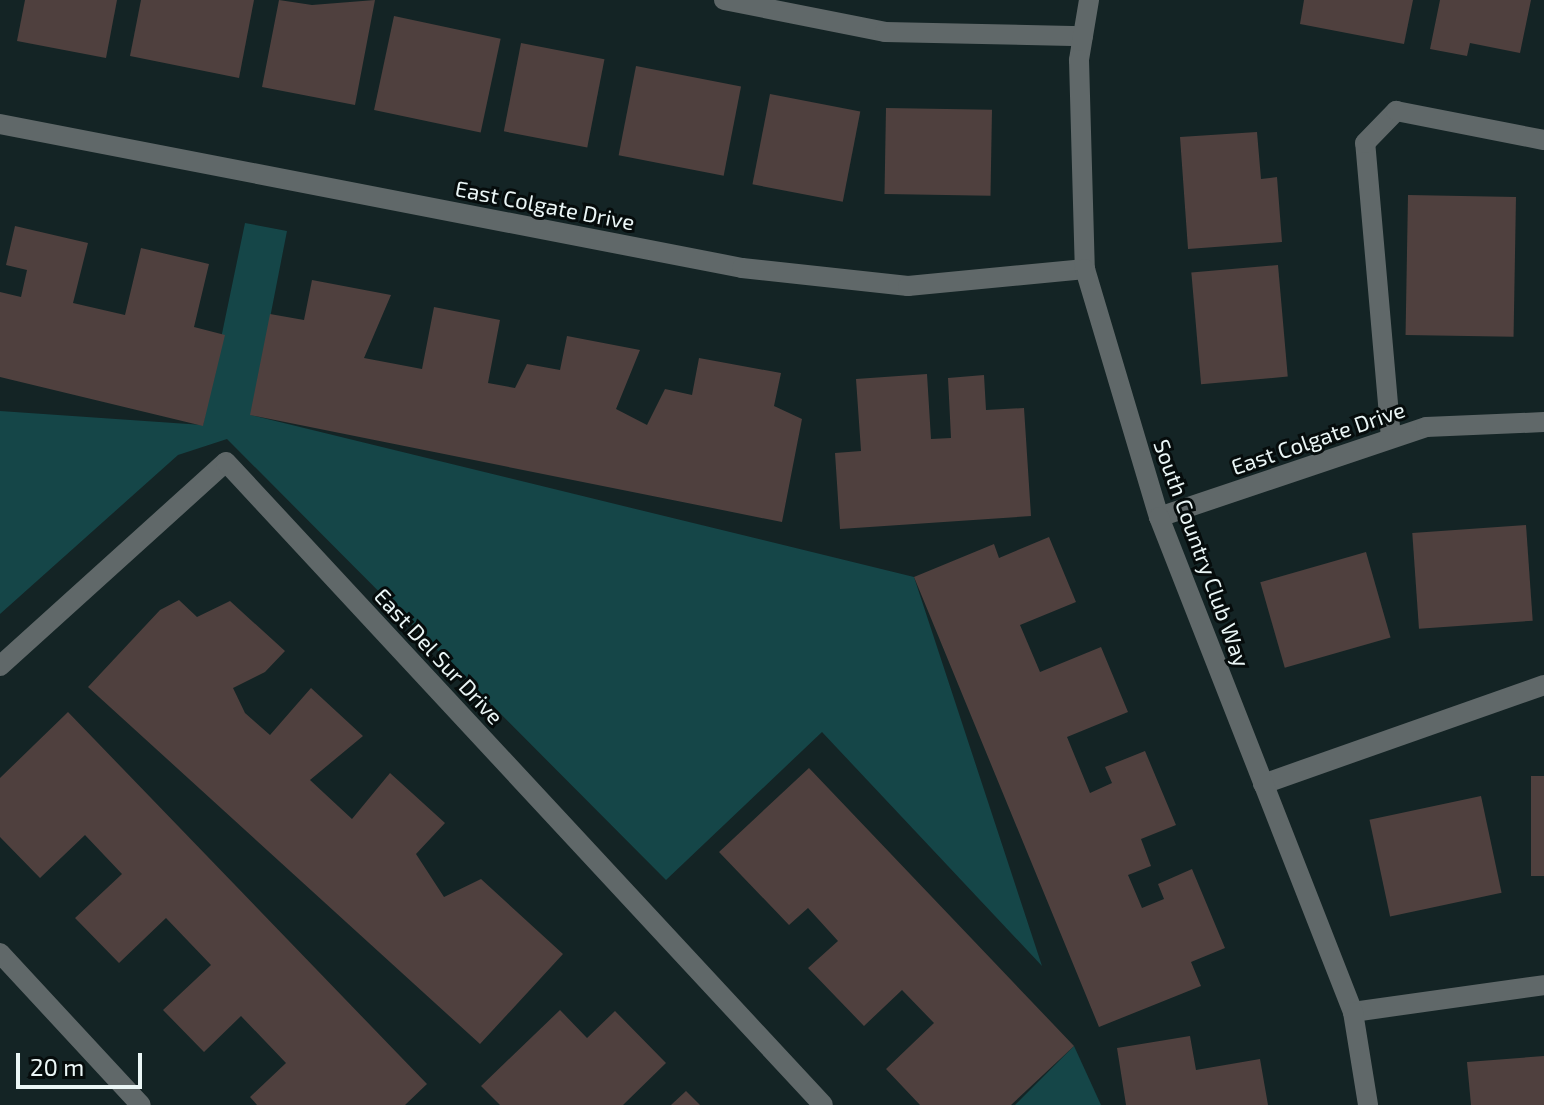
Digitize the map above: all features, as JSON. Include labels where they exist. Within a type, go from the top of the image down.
[{"type":"street","points":[[724,0],[885,32],[1083,36]]},
{"type":"street","name":"South Country Club Way","points":[[1089,0],[1083,36],[1085,269],[1159,517],[1353,1012],[1368,1105]]},
{"type":"street","points":[[1391,438],[1365,143],[1396,111],[1544,140]]},
{"type":"street","name":"East Colgate Drive","points":[[0,124],[742,268],[908,286],[1085,269]]},
{"type":"street","name":"East Colgate Drive","points":[[1159,517],[1426,427],[1544,422]]},
{"type":"street","name":"East Del Sur Drive","points":[[0,666],[226,462],[823,1105]]},
{"type":"street","points":[[1263,784],[1544,685]]},
{"type":"street","points":[[0,953],[141,1105]]},
{"type":"street","points":[[1353,1012],[1544,985]]},
{"type":"shaded area","points":[[245,223],[287,231],[251,415],[914,577],[1042,966],[822,732],[666,880],[227,439],[178,455],[0,614],[0,411],[203,425]]},
{"type":"shaded area","points":[[1074,1046],[1101,1105],[1015,1105]]},
{"type":"building","points":[[25,0],[117,0],[106,58],[17,41]]},
{"type":"building","points":[[141,0],[254,0],[239,78],[130,56]]},
{"type":"building","points":[[279,0],[312,5],[375,0],[355,105],[262,87]]},
{"type":"building","points":[[1304,0],[1413,0],[1404,44],[1300,24]]},
{"type":"building","points":[[1440,0],[1531,0],[1520,53],[1470,43],[1467,56],[1430,49]]},
{"type":"building","points":[[394,16],[501,39],[481,133],[374,110]]},
{"type":"building","points":[[521,43],[604,59],[587,148],[504,131]]},
{"type":"building","points":[[636,66],[741,86],[724,176],[619,155]]},
{"type":"building","points":[[770,94],[860,112],[843,202],[752,184]]},
{"type":"building","points":[[886,108],[992,110],[990,196],[884,194]]},
{"type":"building","points":[[1257,132],[1261,179],[1277,177],[1282,242],[1188,249],[1180,137]]},
{"type":"building","points":[[1408,195],[1516,197],[1514,337],[1406,335]]},
{"type":"building","points":[[15,226],[88,243],[73,303],[125,315],[141,248],[209,264],[194,327],[225,335],[203,426],[0,377],[0,292],[21,297],[27,270],[6,265]]},
{"type":"building","points":[[1278,265],[1288,377],[1201,384],[1191,273]]},
{"type":"building","points":[[312,280],[391,295],[364,358],[422,369],[434,307],[500,320],[488,383],[515,388],[527,364],[560,370],[567,336],[640,350],[616,409],[647,425],[665,389],[692,395],[699,358],[781,373],[774,406],[802,419],[782,522],[250,415],[270,314],[304,320]]},
{"type":"building","points":[[927,374],[931,439],[951,438],[948,378],[984,375],[986,410],[1024,408],[1031,516],[840,529],[835,453],[861,451],[856,379]]},
{"type":"building","points":[[1526,525],[1533,621],[1419,629],[1412,533]]},
{"type":"building","points":[[1049,537],[1076,602],[1020,625],[1040,672],[1101,647],[1128,712],[1067,737],[1090,793],[1112,783],[1105,767],[1145,751],[1176,825],[1141,839],[1151,866],[1128,875],[1142,908],[1164,899],[1158,884],[1192,869],[1225,948],[1191,962],[1201,986],[1099,1027],[914,577],[994,544],[999,558]]},
{"type":"building","points":[[1366,552],[1391,638],[1285,668],[1260,582]]},
{"type":"building","points":[[179,600],[197,617],[230,601],[285,651],[265,672],[233,688],[245,713],[270,735],[311,688],[363,736],[310,780],[352,819],[390,773],[445,823],[416,854],[444,897],[481,879],[563,954],[480,1044],[88,687],[160,610]]},
{"type":"building","points":[[68,712],[427,1084],[405,1105],[257,1105],[250,1097],[286,1063],[241,1016],[204,1052],[163,1010],[211,965],[166,918],[119,963],[75,918],[122,874],[85,835],[40,878],[0,837],[0,778]]},
{"type":"building","points":[[809,768],[1074,1046],[1011,1105],[920,1105],[886,1069],[934,1023],[902,990],[864,1026],[808,968],[838,941],[808,908],[789,925],[719,852]]},
{"type":"building","points":[[1531,776],[1544,776],[1544,876],[1531,876]]},
{"type":"building","points":[[1481,796],[1502,893],[1390,917],[1369,820]]},
{"type":"building","points":[[560,1010],[587,1038],[615,1011],[666,1063],[623,1105],[500,1105],[481,1086]]},
{"type":"building","points":[[1190,1036],[1196,1070],[1260,1059],[1268,1105],[1126,1105],[1117,1048]]},
{"type":"building","points":[[1544,1056],[1544,1105],[1471,1105],[1467,1062]]},
{"type":"building","points":[[686,1091],[700,1105],[671,1105]]}]
